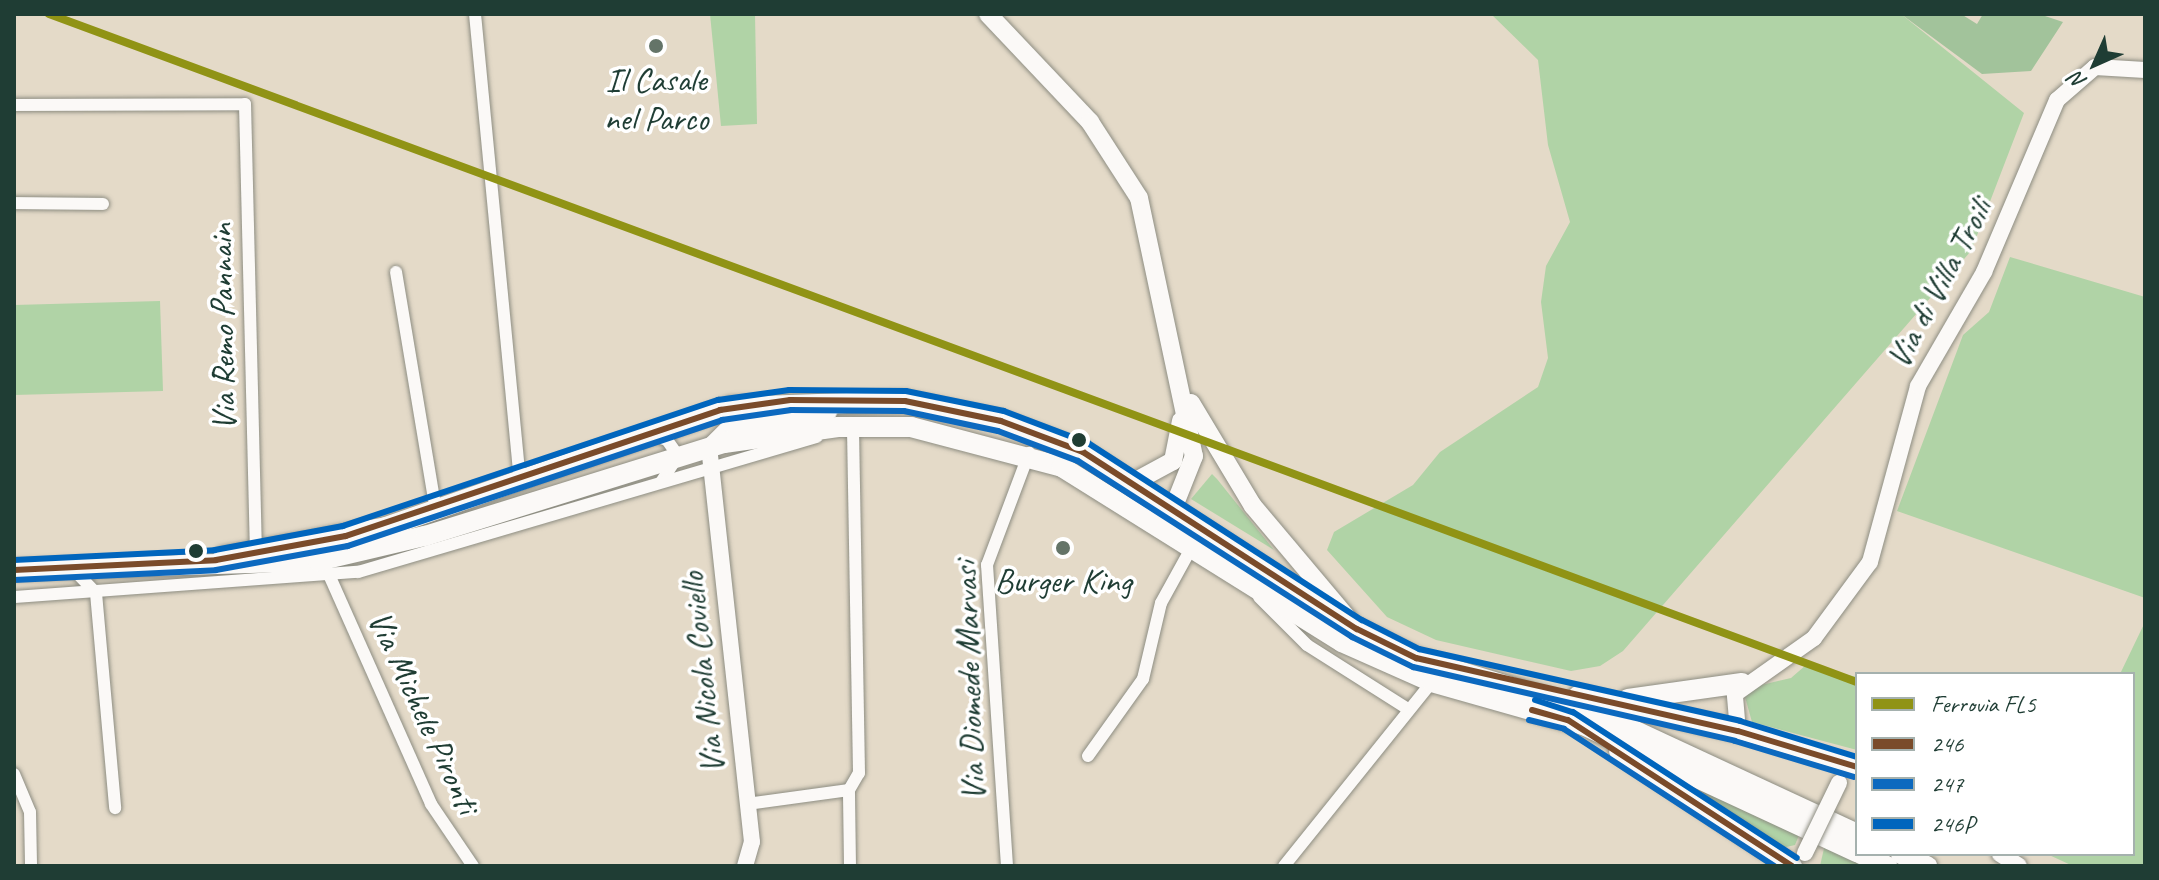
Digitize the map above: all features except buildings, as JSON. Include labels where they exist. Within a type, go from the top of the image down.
[{"type":"main road","points":[[988,14],[1084,115],[1128,175],[1148,231],[1182,386],[1193,467],[1165,528]]},
{"type":"main road","points":[[1136,481],[1155,476],[1175,457],[1182,386]]},
{"type":"main road","points":[[1182,386],[1253,506]]},
{"type":"main road","points":[[216,560],[256,550],[346,536],[436,510],[644,436],[751,404],[881,400],[1017,425],[1136,481],[1357,629],[1429,663],[1738,731]]},
{"type":"main road","points":[[14,570],[216,560],[318,561],[425,536],[709,447],[846,427],[935,429],[1029,453],[1165,528],[1370,658],[1432,682],[1568,720],[1855,851]]},
{"type":"main road","points":[[1193,467],[1214,469],[1253,506],[1357,629]]},
{"type":"main road","points":[[1507,682],[1599,714],[1855,833]]},
{"type":"main road","points":[[1597,700],[1665,698],[1742,683]]},
{"type":"main road","points":[[1568,720],[1800,862]]},
{"type":"main road","points":[[1865,856],[1887,866]]},
{"type":"main road","points":[[1905,856],[1927,866]]},
{"type":"street","points":[[475,14],[520,480]]},
{"type":"street","name":"Via di Villa Troili","points":[[1742,683],[1806,646],[1870,562],[1918,386],[1984,272],[2057,100],[2095,67],[2145,70]]},
{"type":"street","name":"Via Remo Pannain","points":[[14,105],[245,104],[256,550]]},
{"type":"street","points":[[14,203],[103,204]]},
{"type":"street","points":[[396,272],[436,510]]},
{"type":"street","points":[[709,447],[731,425],[881,400]]},
{"type":"street","points":[[14,597],[330,577],[463,544],[658,483],[710,473],[846,427],[859,773],[849,790],[850,866]]},
{"type":"street","points":[[644,436],[667,440],[678,456],[675,469],[658,483]]},
{"type":"street","name":"Via Nicola Coviello","points":[[709,447],[753,847],[745,866]]},
{"type":"street","name":"Via Diomede Marvasi","points":[[1007,866],[987,565],[1029,453]]},
{"type":"street","points":[[425,536],[463,544]]},
{"type":"street","points":[[1088,756],[1143,679],[1161,603],[1193,545]]},
{"type":"street","points":[[71,567],[96,593],[115,808]]},
{"type":"street","name":"Via Michele Pironti","points":[[330,577],[431,804],[473,866]]},
{"type":"street","points":[[1244,580],[1307,645],[1408,709]]},
{"type":"street","points":[[1284,866],[1432,682]]},
{"type":"street","points":[[1742,683],[1734,697],[1738,731],[1853,765],[1839,783],[1800,862]]},
{"type":"street","points":[[14,774],[30,812],[31,866]]},
{"type":"street","points":[[747,804],[849,790]]},
{"type":"green space","points":[[710,14],[755,14],[757,124],[721,126]]},
{"type":"green space","points":[[1491,14],[1901,14],[2024,113],[1971,251],[1623,651],[1600,666],[1571,671],[1436,640],[1387,617],[1327,550],[1334,532],[1413,485],[1440,452],[1538,387],[1548,358],[1541,302],[1546,266],[1570,222],[1548,145],[1538,60]]},
{"type":"green space","points":[[1901,14],[1961,14],[1977,24],[1983,14],[2039,14],[2063,22],[2031,71],[1982,74]]},
{"type":"green space","points":[[2010,257],[2145,297],[2145,598],[1897,511],[1963,335],[1989,312]]},
{"type":"green space","points":[[160,301],[163,391],[14,395],[14,305]]},
{"type":"green space","points":[[1212,474],[1217,479],[1274,550],[1191,499]]},
{"type":"green space","points":[[2145,622],[2145,866],[2073,866],[2051,856],[2135,856],[2135,672],[2121,672]]},
{"type":"green space","points":[[1806,665],[1855,677],[1855,749],[1752,722],[1745,697],[1753,687],[1791,678]]},
{"type":"green space","points":[[1672,775],[1799,835],[1795,845],[1782,848]]},
{"type":"green space","points":[[1825,844],[1865,866],[1820,866]]},
{"type":"rail line","name":"FL5","points":[[49,14],[1855,681]]},
{"type":"transit line","name":"246P","points":[[14,560],[215,550],[343,526],[718,400],[789,390],[906,391],[1004,411],[1088,443],[1362,620],[1419,649],[1740,721],[1855,756]]},
{"type":"transit line","name":"246","points":[[14,570],[216,560],[346,536],[720,410],[790,400],[905,401],[1001,421],[1083,452],[1357,629],[1416,658],[1738,731],[1855,766]]},
{"type":"transit line","name":"247","points":[[14,580],[216,570],[348,546],[722,420],[791,410],[904,411],[998,431],[1078,461],[1352,637],[1413,667],[1735,741],[1854,777]]},
{"type":"transit line","name":"246P","points":[[1535,700],[1573,712],[1797,858]]},
{"type":"transit line","name":"246","points":[[1532,710],[1568,720],[1792,866]]},
{"type":"transit line","name":"247","points":[[1529,720],[1564,729],[1774,866]]},
{"type":"place","name":"Il Casale nel Parco","points":[[656,46]]},
{"type":"place","name":"Burger King","points":[[1063,548]]}]
